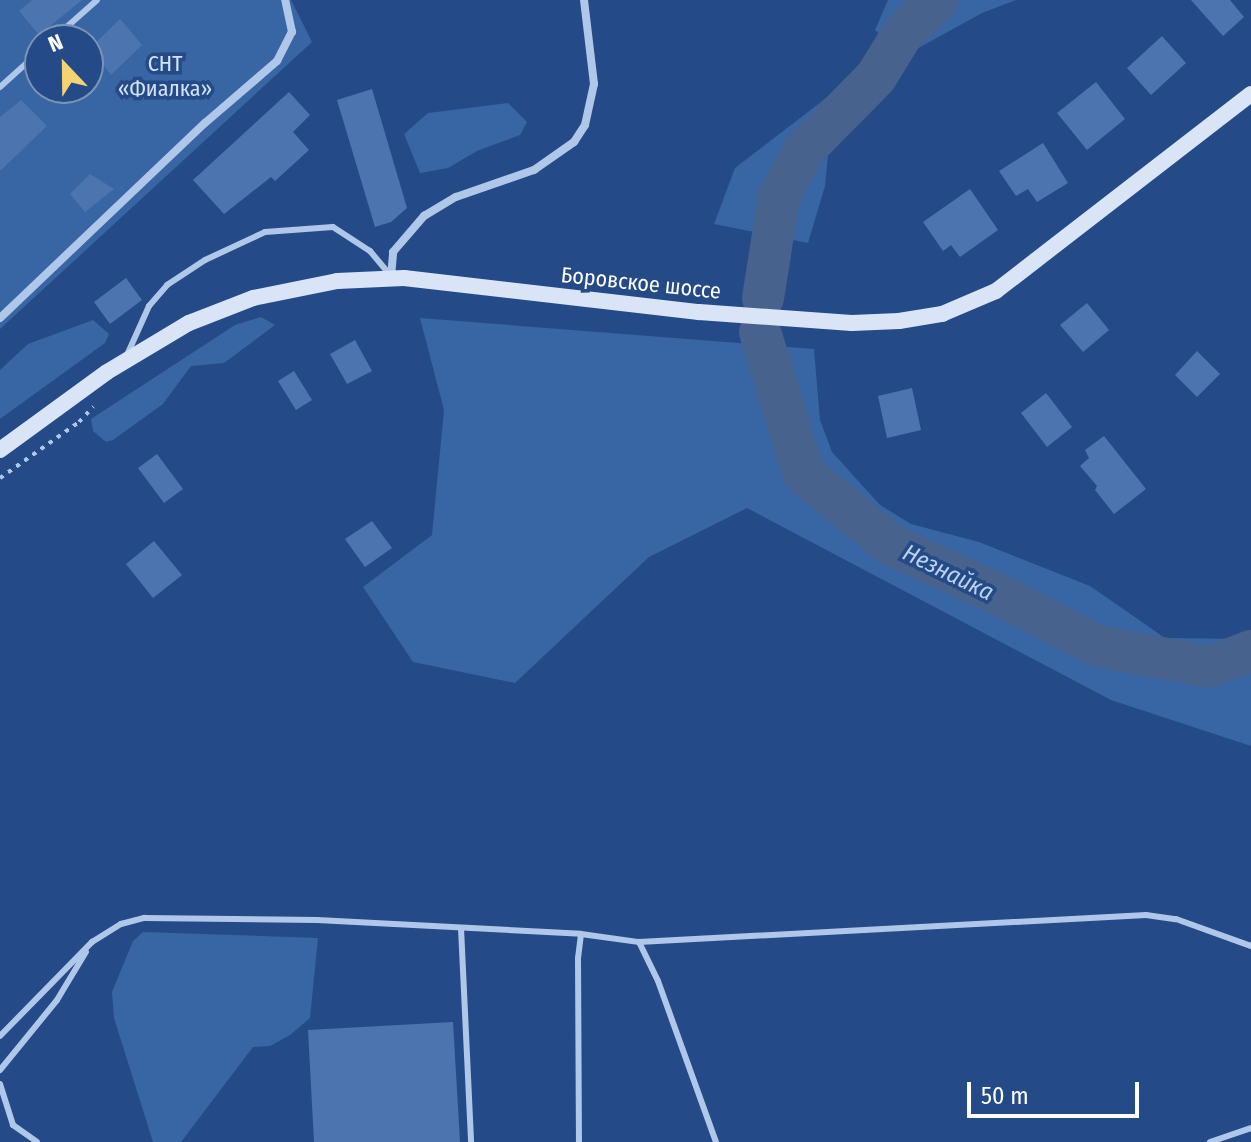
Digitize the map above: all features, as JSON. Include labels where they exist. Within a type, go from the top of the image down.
[{"type":"main road","name":"Боровское шоссе","points":[[0,450],[124,362],[189,323],[233,304],[293,288],[391,277],[699,312],[827,321],[921,319],[979,300],[1028,267],[1251,94]]},
{"type":"street","points":[[0,318],[205,123],[277,61],[292,32],[285,0]]},
{"type":"street","points":[[391,277],[393,252],[424,216],[456,197],[534,170],[574,142],[580,134],[590,109],[594,84],[584,0]]},
{"type":"lane","points":[[70,24],[97,0]]},
{"type":"lane","points":[[0,87],[24,65]]},
{"type":"lane","points":[[124,362],[149,306],[167,285],[205,260],[265,232],[333,227],[370,251],[391,277]]},
{"type":"lane","points":[[0,1036],[92,942],[121,924],[144,918],[317,920],[581,934],[639,942],[1146,915],[1176,919],[1251,946]]},
{"type":"lane","points":[[461,928],[471,1142]]},
{"type":"lane","points":[[579,1142],[578,958],[581,934]]},
{"type":"lane","points":[[0,1070],[57,1000],[92,942]]},
{"type":"lane","points":[[639,942],[658,981],[716,1142]]},
{"type":"lane","points":[[0,1084],[13,1125],[37,1142]]},
{"type":"lane","points":[[1210,1142],[1251,1128]]},
{"type":"green space","name":"СНТ «Фиалка»","points":[[0,0],[291,0],[312,42],[0,329]]},
{"type":"green space","points":[[888,0],[1016,0],[982,13],[904,56],[875,30]]},
{"type":"green space","points":[[834,92],[825,186],[808,243],[714,224],[735,168]]},
{"type":"green space","points":[[508,103],[527,122],[520,135],[477,151],[448,168],[420,173],[404,134],[428,113]]},
{"type":"green space","points":[[261,317],[275,325],[224,363],[191,366],[163,404],[113,440],[106,442],[93,431],[91,419],[235,325]]},
{"type":"green space","points":[[420,318],[814,349],[820,420],[832,452],[880,505],[911,524],[979,542],[1090,586],[1165,638],[1251,639],[1251,746],[1111,700],[747,508],[649,557],[515,683],[413,662],[363,587],[432,535],[444,410]]},
{"type":"green space","points":[[93,320],[109,334],[105,343],[0,419],[0,370],[28,344]]},
{"type":"green space","points":[[143,932],[318,938],[310,1018],[290,1035],[270,1046],[253,1047],[181,1142],[153,1142],[114,1018],[112,992],[133,941]]},
{"type":"building","points":[[32,0],[82,0],[53,24],[30,24],[19,11]]},
{"type":"building","points":[[1191,0],[1230,0],[1244,17],[1223,36]]},
{"type":"building","points":[[120,19],[142,45],[111,75],[104,66],[104,34]]},
{"type":"building","points":[[1162,36],[1186,63],[1151,95],[1127,68]]},
{"type":"building","points":[[1096,82],[1125,119],[1087,150],[1057,113]]},
{"type":"building","points":[[372,89],[407,208],[391,222],[375,227],[337,100]]},
{"type":"building","points":[[289,92],[310,115],[293,132],[309,150],[275,181],[271,177],[224,214],[193,180]]},
{"type":"building","points":[[21,100],[47,126],[0,171],[0,117]]},
{"type":"building","points":[[1043,143],[1068,183],[1037,202],[1028,189],[1016,196],[999,171]]},
{"type":"building","points":[[90,174],[114,189],[85,212],[70,194]]},
{"type":"building","points":[[970,189],[998,230],[960,257],[951,245],[943,251],[923,222]]},
{"type":"building","points":[[126,278],[142,300],[110,324],[94,302]]},
{"type":"building","points":[[1087,303],[1109,330],[1083,352],[1060,325]]},
{"type":"building","points":[[355,340],[372,371],[347,384],[330,354]]},
{"type":"building","points":[[1197,351],[1220,374],[1197,397],[1175,375]]},
{"type":"building","points":[[294,371],[312,400],[296,410],[278,381]]},
{"type":"building","points":[[912,388],[921,430],[887,438],[878,396]]},
{"type":"building","points":[[1046,393],[1072,427],[1047,447],[1021,413]]},
{"type":"building","points":[[1104,436],[1146,489],[1114,514],[1080,466],[1089,458],[1085,450]]},
{"type":"building","points":[[157,454],[183,489],[164,503],[138,468]]},
{"type":"building","points":[[372,521],[392,548],[365,567],[345,539]]},
{"type":"building","points":[[154,541],[182,575],[153,598],[126,564]]},
{"type":"building","points":[[453,1022],[460,1142],[314,1142],[308,1030]]},
{"type":"waterway","name":"Незнайка","points":[[763,298],[779,197],[803,151],[876,77],[903,33],[938,0]]},
{"type":"waterway","name":"Незнайка","points":[[760,332],[804,474],[891,545],[996,593],[1097,646],[1209,667],[1251,651]]}]
